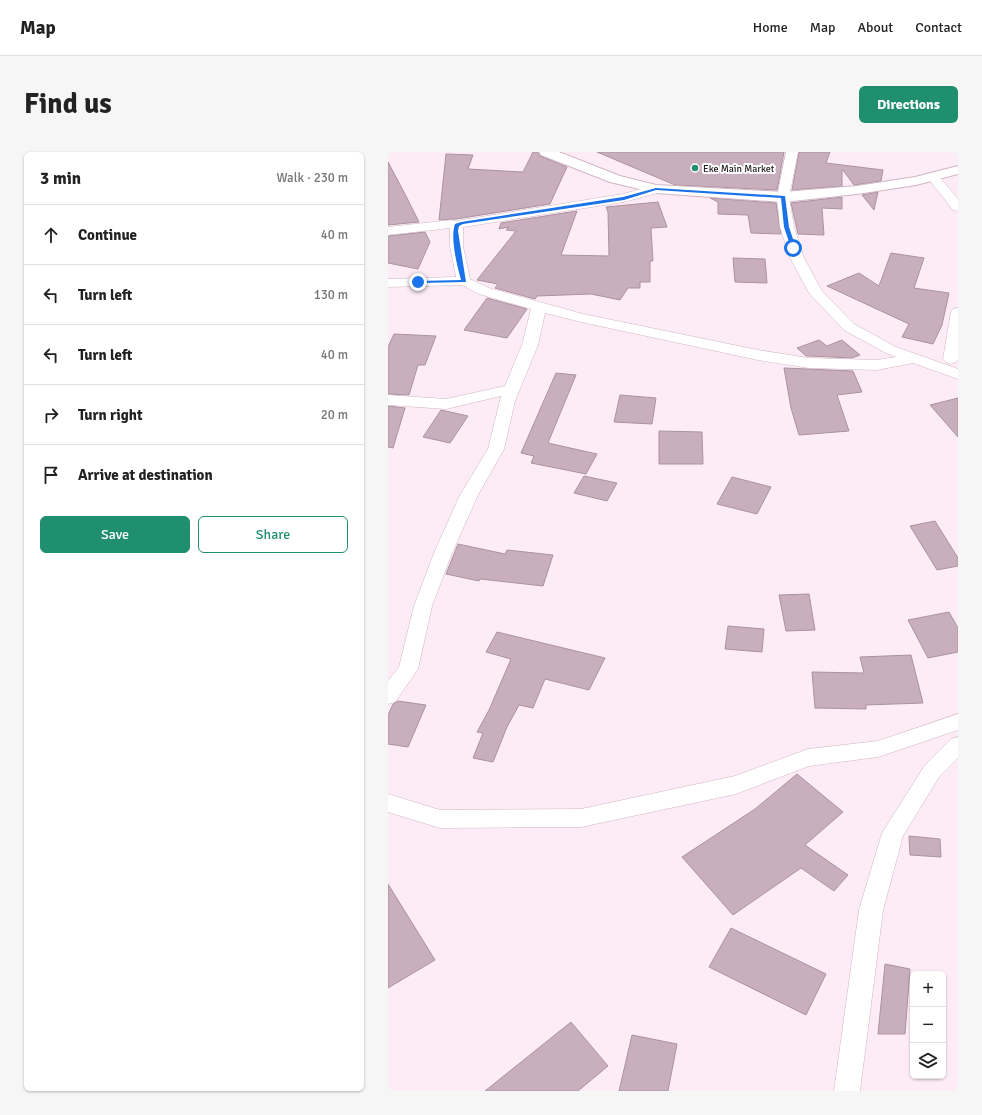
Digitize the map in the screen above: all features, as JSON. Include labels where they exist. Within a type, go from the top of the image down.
[{"type":"street","points":[[546,152],[615,179],[656,189],[783,197],[857,190],[933,177],[958,170]]},
{"type":"street","points":[[792,152],[783,197],[787,227],[797,258],[816,292],[848,328],[890,350],[958,374]]},
{"type":"street","points":[[933,177],[958,207]]},
{"type":"street","points":[[388,232],[451,224],[457,225],[559,207],[624,198],[656,189]]},
{"type":"street","points":[[457,225],[455,231],[459,263],[464,281]]},
{"type":"street","points":[[388,283],[464,281],[484,291],[581,318],[758,355],[809,363],[878,365],[914,358]]},
{"type":"street","points":[[388,696],[408,669],[423,606],[443,553],[469,495],[496,449],[507,401],[530,345],[539,307]]},
{"type":"street","points":[[951,359],[958,312]]},
{"type":"street","points":[[388,400],[446,404],[512,389]]},
{"type":"street","points":[[388,803],[440,819],[581,818],[736,785],[808,758],[878,749],[958,722]]},
{"type":"street","points":[[847,1091],[871,910],[893,833],[932,771],[958,745]]},
{"type":"building","points":[[533,152],[538,152],[540,156],[567,167],[550,204],[456,219],[439,220],[446,154],[473,155],[468,169],[523,172]]},
{"type":"building","name":"Eke Main Market","points":[[597,152],[784,152],[777,190],[675,185]]},
{"type":"building","points":[[799,152],[830,152],[826,163],[883,170],[881,181],[854,185],[842,169],[842,186],[792,190]]},
{"type":"building","points":[[388,162],[406,196],[419,222],[388,225]]},
{"type":"building","points":[[878,192],[874,210],[862,195]]},
{"type":"building","points":[[842,197],[842,209],[822,208],[824,235],[798,234],[791,203]]},
{"type":"building","points":[[710,198],[776,203],[781,234],[751,233],[748,215],[718,214],[718,202]]},
{"type":"building","points":[[658,202],[667,227],[651,228],[653,261],[650,261],[650,282],[640,282],[640,288],[628,288],[620,300],[591,294],[537,296],[535,299],[495,288],[498,284],[477,280],[516,231],[506,230],[509,227],[499,229],[501,223],[577,211],[561,255],[609,256],[608,212],[606,207]]},
{"type":"building","points":[[425,232],[430,242],[418,269],[388,263],[388,236]]},
{"type":"building","points":[[891,253],[924,258],[914,288],[949,293],[942,325],[933,344],[902,337],[909,324],[827,286],[859,273],[879,286]]},
{"type":"building","points":[[733,258],[765,259],[767,283],[735,282]]},
{"type":"building","points":[[487,298],[527,309],[507,338],[464,330]]},
{"type":"building","points":[[394,334],[436,336],[425,365],[418,365],[409,395],[388,394],[388,347]]},
{"type":"building","points":[[819,340],[827,346],[842,340],[860,355],[852,358],[806,356],[797,348]]},
{"type":"building","points":[[784,368],[853,371],[862,392],[837,395],[849,431],[799,435],[791,408]]},
{"type":"building","points":[[556,373],[576,375],[548,443],[597,454],[586,474],[531,463],[534,456],[521,453]]},
{"type":"building","points":[[620,395],[656,398],[652,424],[614,422]]},
{"type":"building","points":[[958,398],[958,437],[930,405]]},
{"type":"building","points":[[388,406],[405,408],[393,448],[388,447]]},
{"type":"building","points":[[441,410],[468,416],[450,443],[423,437]]},
{"type":"building","points":[[659,431],[702,432],[703,464],[659,464]]},
{"type":"building","points":[[584,476],[617,483],[607,501],[574,493]]},
{"type":"building","points":[[732,477],[771,487],[757,514],[717,504]]},
{"type":"building","points":[[935,521],[958,558],[958,566],[937,570],[910,526]]},
{"type":"building","points":[[458,544],[505,554],[507,550],[553,555],[543,586],[480,579],[479,581],[446,574]]},
{"type":"building","points":[[809,594],[815,630],[786,631],[779,595]]},
{"type":"building","points":[[949,612],[958,628],[958,652],[928,658],[908,620]]},
{"type":"building","points":[[728,626],[764,629],[762,652],[725,649]]},
{"type":"building","points":[[497,632],[605,658],[589,690],[545,679],[533,708],[519,705],[507,727],[493,762],[473,758],[483,733],[477,732],[489,710],[511,659],[486,652]]},
{"type":"building","points":[[911,655],[923,703],[866,705],[866,709],[815,708],[812,672],[864,673],[860,657]]},
{"type":"building","points":[[398,701],[426,705],[408,747],[388,744],[388,715],[393,704]]},
{"type":"building","points":[[797,774],[843,812],[805,845],[848,875],[834,891],[801,868],[733,915],[682,857],[755,809]]},
{"type":"building","points":[[909,836],[940,839],[941,857],[910,855]]},
{"type":"building","points":[[388,884],[435,960],[388,988]]},
{"type":"building","points":[[731,928],[826,974],[806,1015],[709,967]]},
{"type":"building","points":[[885,964],[910,969],[905,1034],[878,1034]]},
{"type":"building","points":[[571,1022],[608,1066],[578,1091],[485,1091]]},
{"type":"building","points":[[632,1035],[677,1044],[668,1091],[619,1091]]},
{"type":"place","name":"Eke Main Market","points":[[695,168]]},
{"type":"route","points":[[418,282],[464,281],[459,263],[455,231],[457,225],[462,223],[624,198],[656,189],[783,197],[787,227],[793,248]]}]
